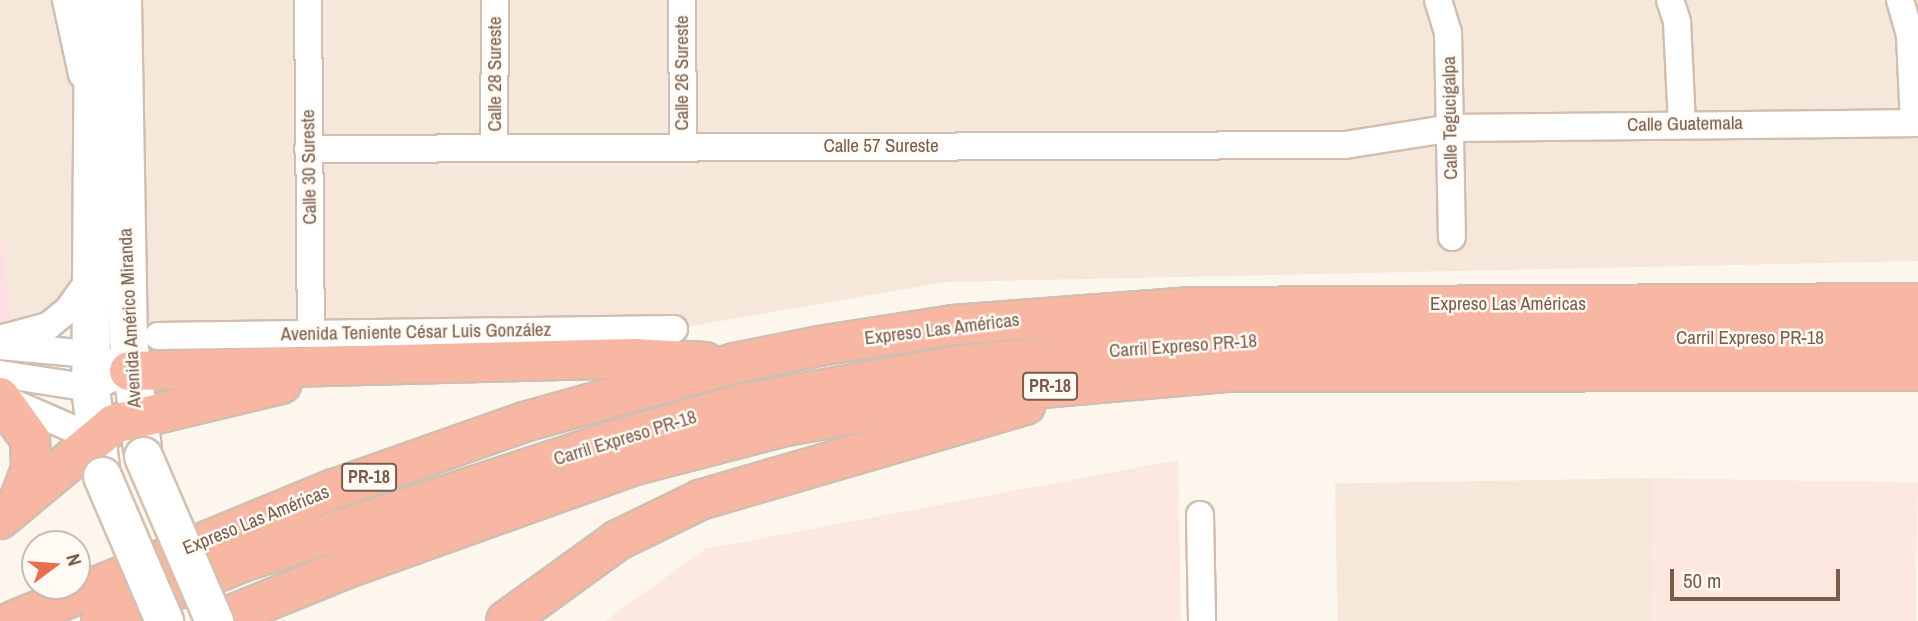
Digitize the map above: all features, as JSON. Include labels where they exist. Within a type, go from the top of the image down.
[{"type":"highway","name":"Expreso Las Américas","points":[[13,621],[334,489],[524,422],[735,363],[953,326],[1192,307],[1918,303]]},
{"type":"highway","name":"Carril Expreso PR-18","points":[[101,621],[242,562],[464,488],[741,404],[862,381],[1022,359],[1266,340],[1918,338]]},
{"type":"highway","points":[[129,371],[297,364],[376,367],[635,358],[735,363]]},
{"type":"highway","points":[[10,508],[94,438],[135,416],[248,389],[376,367]]},
{"type":"highway","name":"PR-18","points":[[216,621],[351,567],[635,465],[786,426],[952,396],[1108,380],[1240,372],[1918,371]]},
{"type":"highway","points":[[506,621],[618,540],[700,500],[1108,380]]},
{"type":"highway","points":[[0,398],[30,439],[31,469],[10,508]]},
{"type":"highway","name":"Carril Expreso PR-18","points":[[151,621],[464,488]]},
{"type":"street","points":[[66,0],[91,115]]},
{"type":"street","name":"Avenida Américo Miranda","points":[[93,0],[90,371],[94,438],[102,476],[164,621]]},
{"type":"street","name":"Avenida Américo Miranda","points":[[122,0],[129,371],[135,416],[143,456],[216,621]]},
{"type":"street","name":"Calle 30 Sureste","points":[[308,0],[311,334]]},
{"type":"street","name":"Calle 28 Sureste","points":[[495,0],[495,148]]},
{"type":"street","name":"Calle 26 Sureste","points":[[682,0],[682,146]]},
{"type":"street","name":"Calle Tegucigalpa","points":[[1438,0],[1448,32],[1452,128],[1452,237]]},
{"type":"street","points":[[1670,0],[1677,22],[1682,124]]},
{"type":"street","points":[[1900,0],[1910,35],[1916,122]]},
{"type":"street","name":"Calle Guatemala","points":[[1452,128],[1916,122]]},
{"type":"street","name":"Calle 57 Sureste","points":[[308,149],[1345,145],[1452,128]]},
{"type":"street","points":[[0,339],[48,326],[68,310],[90,279]]},
{"type":"street","name":"Avenida Teniente César Luis González","points":[[158,336],[674,329]]},
{"type":"street","points":[[0,346],[90,371]]},
{"type":"street","points":[[0,374],[129,371]]},
{"type":"street","points":[[0,398],[94,438]]},
{"type":"street","points":[[1199,515],[1202,621]]},
{"type":"shaded area","points":[[0,0],[1918,0],[1918,261],[946,282],[674,329],[147,322],[13,325],[0,227]]},
{"type":"shaded area","points":[[0,228],[13,325],[0,352]]},
{"type":"shaded area","points":[[1178,460],[1181,621],[605,621],[705,549]]},
{"type":"shaded area","points":[[1653,478],[1655,621],[1337,621],[1335,484]]},
{"type":"shaded area","points":[[1653,478],[1918,483],[1916,621],[1651,621]]}]
